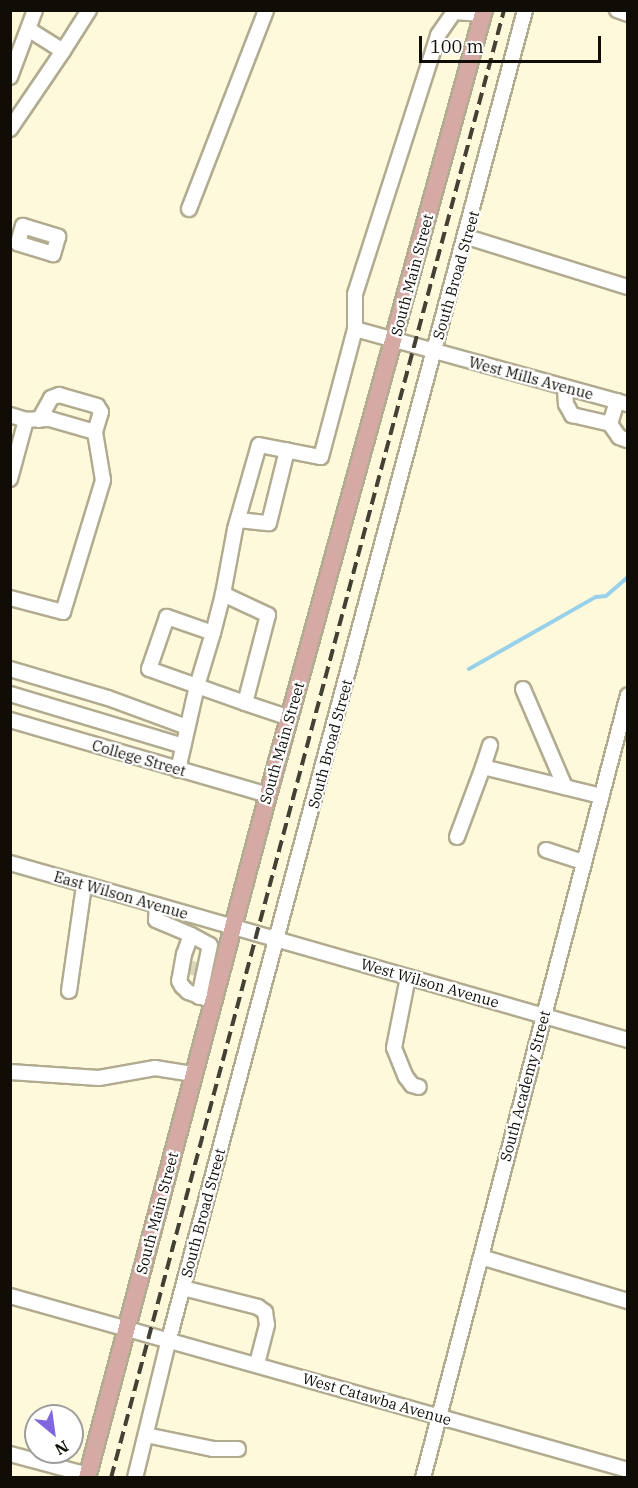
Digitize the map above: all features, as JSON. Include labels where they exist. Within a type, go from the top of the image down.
[{"type":"main road","name":"South Main Street","points":[[88,1476],[194,1074],[206,999],[232,926],[483,12]]},
{"type":"street","points":[[10,77],[35,10]]},
{"type":"street","points":[[10,129],[89,10]]},
{"type":"street","points":[[189,209],[266,10]]},
{"type":"street","name":"South Broad Street","points":[[135,1478],[169,1339],[278,940],[434,351],[467,237],[525,10]]},
{"type":"street","points":[[617,10],[627,14]]},
{"type":"street","points":[[178,770],[197,686],[223,594],[237,520],[259,445],[321,457],[355,328],[355,294],[438,35],[454,12],[483,12]]},
{"type":"street","points":[[28,29],[63,51]]},
{"type":"street","points":[[467,237],[627,287]]},
{"type":"street","name":"West Mills Avenue","points":[[355,328],[394,341],[622,402]]},
{"type":"street","points":[[565,387],[566,404],[572,415],[610,424],[619,437],[627,440]]},
{"type":"street","points":[[10,478],[33,420],[51,398],[59,395],[97,406],[101,412],[94,432],[103,480],[63,612],[10,597]]},
{"type":"street","points":[[610,424],[622,402]]},
{"type":"street","points":[[10,415],[33,420],[50,419],[94,432]]},
{"type":"street","points":[[237,520],[269,523],[287,450]]},
{"type":"street","points":[[223,594],[267,615],[245,703]]},
{"type":"street","points":[[213,633],[167,617],[149,669],[290,718]]},
{"type":"street","points":[[10,669],[108,698],[187,727]]},
{"type":"street","points":[[523,689],[566,787]]},
{"type":"street","points":[[10,694],[183,746]]},
{"type":"street","name":"South Academy Street","points":[[423,1478],[627,695]]},
{"type":"street","name":"College Street","points":[[10,720],[268,795]]},
{"type":"street","points":[[457,837],[490,746]]},
{"type":"street","points":[[483,767],[601,796]]},
{"type":"street","points":[[546,850],[584,862]]},
{"type":"street","name":"East Wilson Avenue","points":[[10,863],[232,926]]},
{"type":"street","points":[[69,991],[84,885]]},
{"type":"street","points":[[157,905],[156,920],[210,945],[195,969],[179,981],[182,986],[206,999]]},
{"type":"street","name":"West Wilson Avenue","points":[[232,926],[627,1040]]},
{"type":"street","points":[[191,935],[195,969],[206,999]]},
{"type":"street","points":[[408,977],[394,1048],[405,1077],[412,1085],[419,1087]]},
{"type":"street","points":[[10,1072],[99,1078],[155,1068],[194,1074]]},
{"type":"street","points":[[481,1257],[627,1301]]},
{"type":"street","points":[[183,1288],[258,1307],[264,1312],[267,1325],[257,1364]]},
{"type":"street","name":"West Catawba Avenue","points":[[10,1296],[127,1327],[627,1470]]},
{"type":"street","points":[[146,1435],[213,1449],[238,1449]]},
{"type":"street","points":[[10,1454],[88,1476]]},
{"type":"waterway","points":[[469,669],[596,597],[606,596],[628,577]]},
{"type":"tunnel","points":[[189,967],[203,971]]},
{"type":"railway","points":[[111,1478],[504,10]]}]
